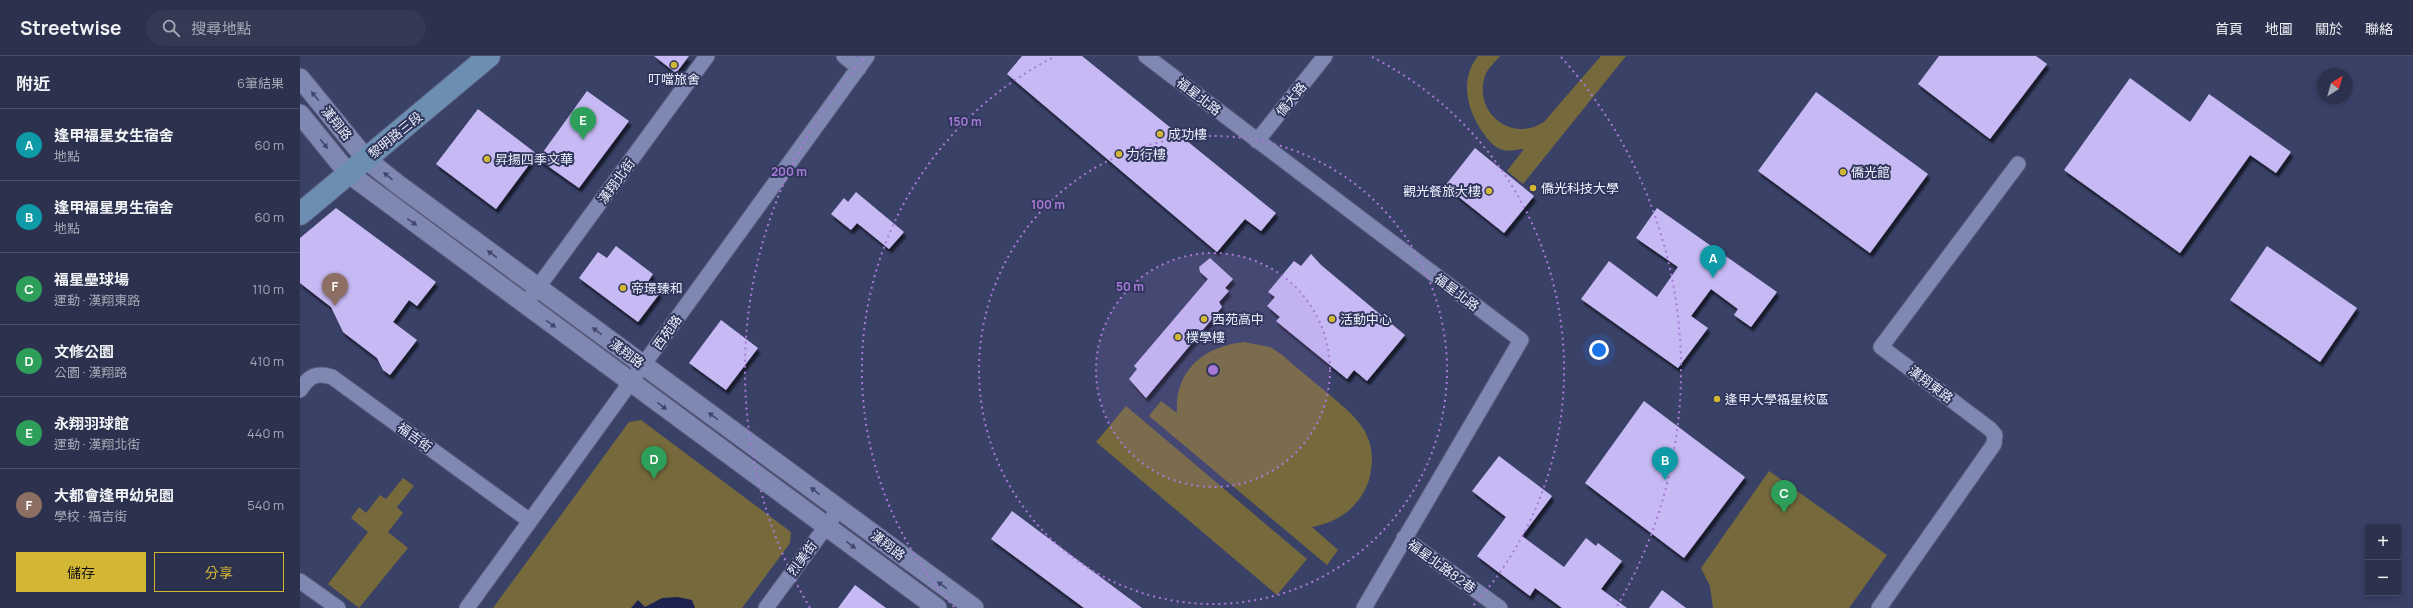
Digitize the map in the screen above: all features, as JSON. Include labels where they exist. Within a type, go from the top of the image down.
[{"type":"main road","name":"黎明路三段","points":[[300,214],[490,56]]},
{"type":"street","name":"漢翔北街","points":[[525,305],[707,56]]},
{"type":"street","points":[[844,56],[863,62]]},
{"type":"street","name":"福星北路","points":[[1146,56],[1521,340],[1364,608]]},
{"type":"street","name":"僑大路","points":[[1257,141],[1326,56]]},
{"type":"street","name":"西苑路","points":[[467,608],[863,62]]},
{"type":"street","name":"漢翔路","points":[[300,78],[366,159],[974,608]]},
{"type":"street","name":"漢翔路","points":[[300,114],[348,173],[630,383],[937,608]]},
{"type":"street","name":"漢翔東路","points":[[1879,608],[1994,444],[1995,435],[1990,429],[1881,347],[2018,164]]},
{"type":"street","name":"福吉街","points":[[300,390],[308,378],[316,374],[332,376],[530,521]]},
{"type":"street","name":"烈美街","points":[[766,608],[839,509]]},
{"type":"street","name":"福星北路82巷","points":[[1404,538],[1500,608]]},
{"type":"street","points":[[300,580],[338,608]]},
{"type":"shaded area","points":[[1478,56],[1500,56],[1489,68],[1485,76],[1483,89],[1485,102],[1490,112],[1498,121],[1508,126],[1520,129],[1532,128],[1544,122],[1601,56],[1626,56],[1523,184],[1507,171],[1524,149],[1506,151],[1495,146],[1478,125],[1473,115],[1467,85],[1472,65]]},
{"type":"shaded area","points":[[1244,342],[1270,347],[1281,354],[1353,416],[1360,424],[1370,444],[1372,456],[1371,473],[1365,490],[1360,498],[1343,515],[1329,522],[1312,527],[1338,550],[1327,565],[1149,416],[1161,401],[1177,413],[1177,398],[1181,385],[1186,373],[1194,363],[1204,355],[1216,349],[1230,344]]},
{"type":"shaded area","points":[[1126,406],[1307,559],[1277,595],[1096,442]]},
{"type":"shaded area","points":[[641,420],[791,532],[790,543],[742,608],[493,608],[629,422]]},
{"type":"shaded area","points":[[1769,471],[1887,555],[1849,608],[1713,608],[1710,586],[1701,568]]},
{"type":"shaded area","points":[[403,478],[414,486],[397,507],[403,513],[388,532],[408,548],[359,608],[328,584],[368,532],[351,518],[359,507],[366,513],[380,495],[386,499]]},
{"type":"shaded area","points":[[678,597],[692,600],[695,608],[631,608],[638,600],[645,607],[662,598]]},
{"type":"building","name":"叮噹旅舍","points":[[654,56],[689,56],[676,73]]},
{"type":"building","points":[[1022,56],[1082,56],[1276,213],[1261,231],[1245,219],[1217,252],[1007,74]]},
{"type":"building","points":[[1939,56],[2036,56],[2047,64],[1990,139],[1918,84]]},
{"type":"building","points":[[2130,78],[2190,122],[2209,94],[2291,152],[2276,173],[2250,155],[2180,253],[2064,170]]},
{"type":"building","points":[[587,91],[629,121],[579,188],[538,159]]},
{"type":"building","name":"僑光館","points":[[1816,92],[1928,174],[1870,253],[1758,171]]},
{"type":"building","name":"昇揚四季文華","points":[[478,109],[537,154],[496,209],[436,164]]},
{"type":"building","name":"觀光餐旅大樓","points":[[1475,148],[1534,196],[1504,233],[1445,186]]},
{"type":"building","points":[[856,192],[904,232],[889,249],[857,223],[851,230],[831,214],[844,198],[848,202]]},
{"type":"building","points":[[336,208],[436,282],[417,306],[409,300],[393,322],[417,340],[390,375],[383,370],[377,358],[343,332],[331,307],[300,283],[300,238]]},
{"type":"building","points":[[1657,208],[1777,292],[1751,327],[1734,315],[1738,309],[1711,289],[1691,316],[1708,328],[1678,368],[1581,299],[1609,261],[1657,297],[1678,267],[1636,238]]},
{"type":"building","name":"帝璟臻和","points":[[616,246],[653,274],[647,283],[660,293],[638,322],[579,278],[598,252],[607,258]]},
{"type":"building","points":[[2267,246],[2357,308],[2320,362],[2230,300]]},
{"type":"building","name":"活動中心","points":[[1311,254],[1321,265],[1405,335],[1367,381],[1354,370],[1347,379],[1276,321],[1280,317],[1267,306],[1275,297],[1268,292],[1294,261],[1301,266]]},
{"type":"building","name":"樸學樓","points":[[1210,258],[1233,279],[1225,288],[1229,291],[1219,302],[1222,307],[1146,398],[1129,379],[1137,369],[1134,366],[1208,279],[1200,272],[1199,267]]},
{"type":"building","points":[[721,320],[758,348],[726,390],[689,363]]},
{"type":"building","points":[[1644,401],[1745,477],[1684,558],[1585,483]]},
{"type":"building","points":[[1499,456],[1552,496],[1522,536],[1564,567],[1586,538],[1596,546],[1598,543],[1622,561],[1601,589],[1627,608],[1562,608],[1535,588],[1530,596],[1477,556],[1506,517],[1472,491]]},
{"type":"building","points":[[1012,511],[1142,608],[1084,608],[991,539]]},
{"type":"building","points":[[855,585],[886,608],[838,608]]},
{"type":"building","points":[[1662,590],[1686,608],[1649,608]]},
{"type":"place","name":"叮噹旅舍","points":[[674,65]]},
{"type":"place","name":"成功樓","points":[[1160,134]]},
{"type":"place","name":"永翔羽球館","points":[[583,140]]},
{"type":"place","name":"力行樓","points":[[1119,154]]},
{"type":"place","name":"昇揚四季文華","points":[[487,159]]},
{"type":"place","name":"僑光館","points":[[1843,172]]},
{"type":"place","name":"僑光科技大學","points":[[1533,188]]},
{"type":"place","name":"觀光餐旅大樓","points":[[1489,191]]},
{"type":"place","name":"逢甲福星女生宿舍","points":[[1713,278]]},
{"type":"place","name":"帝璟臻和","points":[[623,288]]},
{"type":"place","name":"大都會逢甲幼兒園","points":[[335,306]]},
{"type":"place","name":"西苑高中","points":[[1204,319]]},
{"type":"place","name":"活動中心","points":[[1332,319]]},
{"type":"place","name":"樸學樓","points":[[1178,337]]},
{"type":"place","name":"逢甲大學福星校區","points":[[1717,399]]},
{"type":"place","name":"文修公園","points":[[654,479]]},
{"type":"place","name":"逢甲福星男生宿舍","points":[[1665,480]]},
{"type":"place","name":"福星壘球場","points":[[1784,513]]}]
